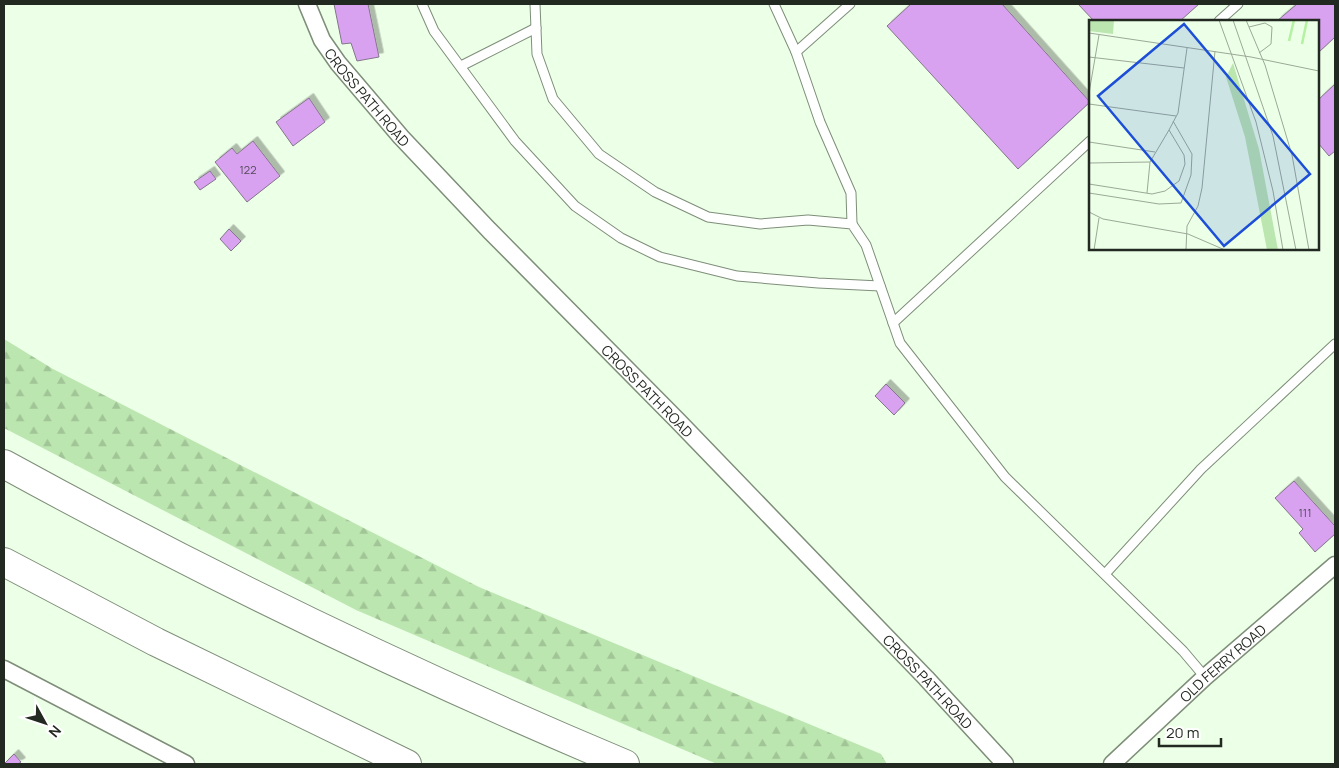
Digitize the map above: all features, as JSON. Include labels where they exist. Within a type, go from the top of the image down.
[{"type":"highway","points":[[4,464],[143,538],[296,615],[508,714],[625,764]]},
{"type":"highway","points":[[4,562],[156,642],[406,764]]},
{"type":"street","name":"CROSS PATH ROAD","points":[[307,4],[322,40],[338,63],[401,137],[489,230],[685,428],[926,678],[1005,764]]},
{"type":"street","name":"OLD FERRY ROAD","points":[[1112,764],[1205,677],[1335,565]]},
{"type":"street","points":[[4,669],[186,764]]},
{"type":"lane","points":[[422,4],[434,30],[515,141],[575,206],[621,238],[660,257],[737,276],[880,286]]},
{"type":"lane","points":[[535,4],[537,54],[553,99],[599,154],[655,192],[708,217],[760,224],[808,220],[852,224]]},
{"type":"lane","points":[[774,4],[796,52],[820,122],[851,193],[852,224],[866,245],[900,343],[1005,477],[1183,651],[1205,677]]},
{"type":"lane","points":[[796,52],[850,4]]},
{"type":"lane","points":[[1221,20],[1238,4]]},
{"type":"lane","points":[[461,66],[536,28]]},
{"type":"lane","points":[[893,323],[1089,142]]},
{"type":"lane","points":[[1105,574],[1201,469],[1335,344]]},
{"type":"green space","points":[[4,339],[53,369],[479,587],[881,754],[887,764],[717,764],[356,610],[4,428]]},
{"type":"building","points":[[334,4],[368,4],[379,57],[357,61],[351,43],[342,44]]},
{"type":"building","points":[[911,4],[1002,4],[1089,103],[1018,169],[887,26]]},
{"type":"building","points":[[1078,4],[1199,4],[1181,20],[1093,20]]},
{"type":"building","points":[[1297,4],[1335,4],[1335,37],[1319,52],[1319,20],[1278,20]]},
{"type":"building","points":[[1335,84],[1335,151],[1329,156],[1319,144],[1319,99]]},
{"type":"building","points":[[309,98],[325,122],[293,146],[276,122]]},
{"type":"building","points":[[253,141],[280,176],[247,202],[215,162],[232,148],[237,154]]},
{"type":"building","points":[[210,171],[216,179],[200,190],[194,182]]},
{"type":"building","points":[[229,229],[241,241],[231,251],[220,239]]},
{"type":"building","points":[[886,384],[905,403],[894,415],[875,396]]},
{"type":"building","points":[[1294,481],[1335,526],[1335,534],[1315,552],[1299,533],[1303,529],[1275,498]]},
{"type":"building","points":[[14,754],[21,762],[18,764],[4,764]]}]
